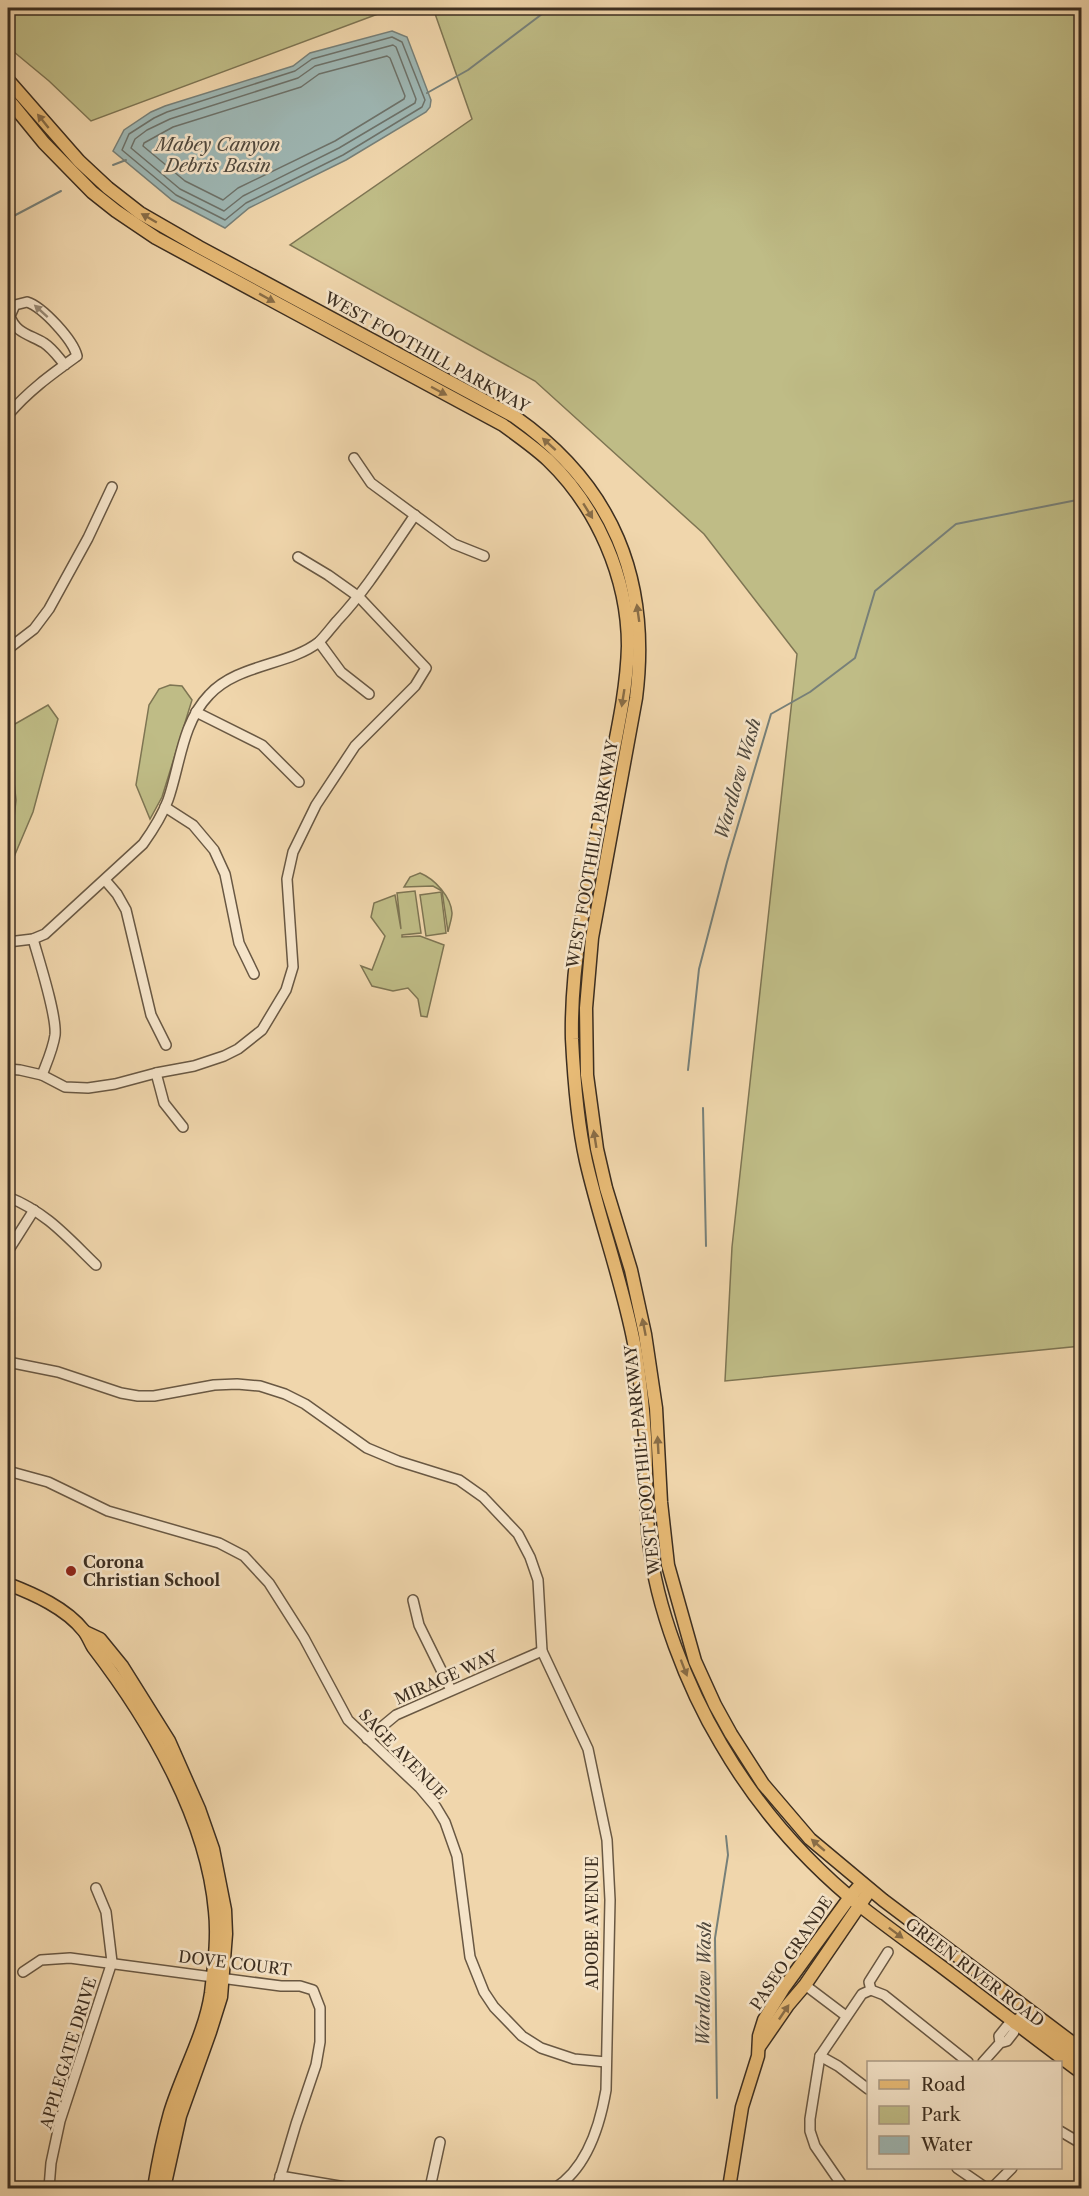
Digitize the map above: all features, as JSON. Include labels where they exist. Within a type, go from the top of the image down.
[{"type":"main road","name":"WEST FOOTHILL PARKWAY","points":[[8,80],[57,138],[108,188],[140,213],[492,404],[536,432],[557,451],[591,490],[616,535],[628,566],[639,620],[640,669],[592,938],[586,1008],[586,1065],[599,1158],[638,1296],[645,1334],[656,1407],[663,1525],[668,1565],[695,1661],[731,1734],[763,1784],[810,1839],[866,1887]]},
{"type":"main road","name":"WEST FOOTHILL PARKWAY","points":[[8,99],[44,143],[92,192],[116,212],[156,238],[503,425],[549,461],[569,484],[591,515],[609,552],[623,601],[627,631],[627,662],[579,938],[572,1033],[574,1080],[586,1161],[624,1296],[635,1347],[645,1437],[652,1566],[689,1681],[722,1746],[764,1806],[794,1843],[855,1901]]},
{"type":"main road","points":[[156,238],[174,242],[238,275],[255,277]]},
{"type":"main road","points":[[8,1584],[47,1602],[85,1632],[160,1746],[190,1812],[205,1860],[215,1911],[217,1977],[220,1997],[180,2116],[164,2188]]},
{"type":"main road","name":"PASEO GRANDE","points":[[729,2188],[742,2107],[764,2020],[773,2005],[866,1887]]},
{"type":"main road","name":"GREEN RIVER ROAD","points":[[866,1887],[1082,2050]]},
{"type":"main road","name":"PASEO GRANDE","points":[[759,2047],[805,1985],[855,1901]]},
{"type":"main road","name":"GREEN RIVER ROAD","points":[[855,1901],[1082,2073]]},
{"type":"main road","points":[[153,2188],[170,2113],[201,2029],[217,1977]]},
{"type":"main road","points":[[1015,2023],[1020,2019],[1027,2020],[1082,2059]]},
{"type":"street","points":[[8,415],[33,388],[77,356],[75,347],[39,308],[27,302],[15,305],[10,316],[14,327],[44,343],[53,350],[64,365]]},
{"type":"street","points":[[354,458],[371,483],[454,544],[484,556]]},
{"type":"street","points":[[8,649],[34,629],[49,609],[73,568],[112,487]]},
{"type":"street","points":[[8,942],[33,939],[45,934],[143,844],[165,807],[186,736],[196,712],[210,694],[222,683],[300,652],[319,642],[359,597],[415,515]]},
{"type":"street","points":[[8,1069],[42,1075],[65,1086],[88,1089],[115,1084],[195,1066],[238,1049],[262,1030],[273,1014],[286,990],[293,967],[287,879],[293,852],[316,805],[355,746],[415,686],[426,668],[359,597],[298,557]]},
{"type":"street","points":[[319,642],[340,672],[369,694]]},
{"type":"street","points":[[196,712],[262,745],[298,782]]},
{"type":"street","points":[[165,807],[193,825],[214,850],[225,874],[239,943],[254,974]]},
{"type":"street","points":[[105,880],[126,910],[151,1016],[165,1045]]},
{"type":"street","points":[[33,939],[55,1034],[51,1054],[42,1075]]},
{"type":"street","points":[[156,1073],[164,1103],[183,1128]]},
{"type":"street","points":[[8,1197],[55,1224],[96,1265]]},
{"type":"street","points":[[8,1251],[34,1210]]},
{"type":"street","name":"ADOBE AVENUE","points":[[8,1362],[58,1372],[122,1394],[138,1396],[154,1396],[214,1385],[260,1386],[285,1394],[305,1404],[367,1448],[398,1461],[459,1480],[483,1497],[518,1534],[530,1557],[538,1580],[542,1651],[588,1749],[607,1840],[610,1900],[606,2090],[597,2131],[589,2149],[576,2167],[555,2188]]},
{"type":"street","name":"SAGE AVENUE","points":[[8,1471],[48,1482],[108,1511],[219,1543],[244,1556],[269,1583],[304,1638],[348,1719],[420,1788],[445,1822],[457,1856],[470,1957],[484,1992],[494,2007],[522,2036],[541,2048],[574,2059],[606,2062]]},
{"type":"street","points":[[413,1600],[419,1625],[451,1690]]},
{"type":"street","name":"MIRAGE WAY","points":[[367,1739],[396,1715],[542,1651]]},
{"type":"street","points":[[96,1888],[106,1912],[112,1962]]},
{"type":"street","points":[[871,1990],[869,1982],[888,1952]]},
{"type":"street","name":"DOVE COURT","points":[[23,1972],[41,1960],[70,1958],[281,1986],[300,1986],[313,1990],[320,2008],[320,2042],[316,2065],[277,2188]]},
{"type":"street","name":"APPLEGATE DRIVE","points":[[49,2188],[51,2163],[60,2121],[112,1962]]},
{"type":"street","points":[[805,1985],[846,2016]]},
{"type":"street","points":[[844,2188],[817,2148],[810,2131],[811,2106],[820,2056],[862,1994],[871,1990],[884,1995],[967,2061]]},
{"type":"street","points":[[984,2061],[1000,2043]]},
{"type":"street","points":[[820,2056],[838,2066],[867,2088]]},
{"type":"street","points":[[1062,2132],[1082,2144]]},
{"type":"street","points":[[430,2188],[440,2142]]},
{"type":"street","points":[[958,2169],[986,2188]]},
{"type":"street","points":[[992,2188],[1011,2169]]},
{"type":"street","points":[[280,2176],[351,2188]]},
{"type":"green space","points":[[8,8],[394,8],[91,121],[49,81],[8,47]]},
{"type":"green space","points":[[433,8],[1081,8],[1081,1346],[725,1381],[732,1247],[797,654],[704,534],[535,381],[290,245],[472,119]]},
{"type":"green space","points":[[170,685],[182,686],[192,700],[162,797],[150,819],[136,785],[149,705],[159,689]]},
{"type":"green space","points":[[48,705],[58,719],[33,812],[8,871],[16,800],[8,728]]},
{"type":"green space","points":[[420,873],[442,891],[433,886],[404,887],[410,877]]},
{"type":"green space","points":[[415,891],[421,933],[402,935],[402,937],[420,936],[444,945],[427,1017],[421,1016],[418,999],[408,988],[393,991],[372,986],[361,966],[372,970],[385,936],[371,917],[374,903],[395,895],[401,929],[397,893]]},
{"type":"green space","points":[[442,891],[449,901],[452,913],[448,932]]},
{"type":"green space","points":[[441,892],[446,933],[426,936],[420,895]]},
{"type":"water","name":"Mabey Canyon Debris Basin","points":[[392,31],[407,37],[431,100],[426,112],[346,160],[249,208],[225,228],[172,200],[113,151],[124,130],[151,112],[293,66],[310,53]]},
{"type":"waterway","points":[[427,93],[468,70],[550,8]]},
{"type":"waterway","points":[[113,165],[126,160]]},
{"type":"waterway","points":[[8,219],[61,191]]},
{"type":"waterway","name":"Wardlow Wash","points":[[688,1070],[699,969],[727,862],[771,714],[810,692],[855,658],[875,591],[956,524],[1082,499]]},
{"type":"waterway","name":"Wardlow Wash","points":[[703,1108],[706,1246]]},
{"type":"waterway","name":"Wardlow Wash","points":[[717,2098],[715,1938],[728,1855],[726,1836]]},
{"type":"place","name":"Corona Christian School","points":[[71,1571]]}]
